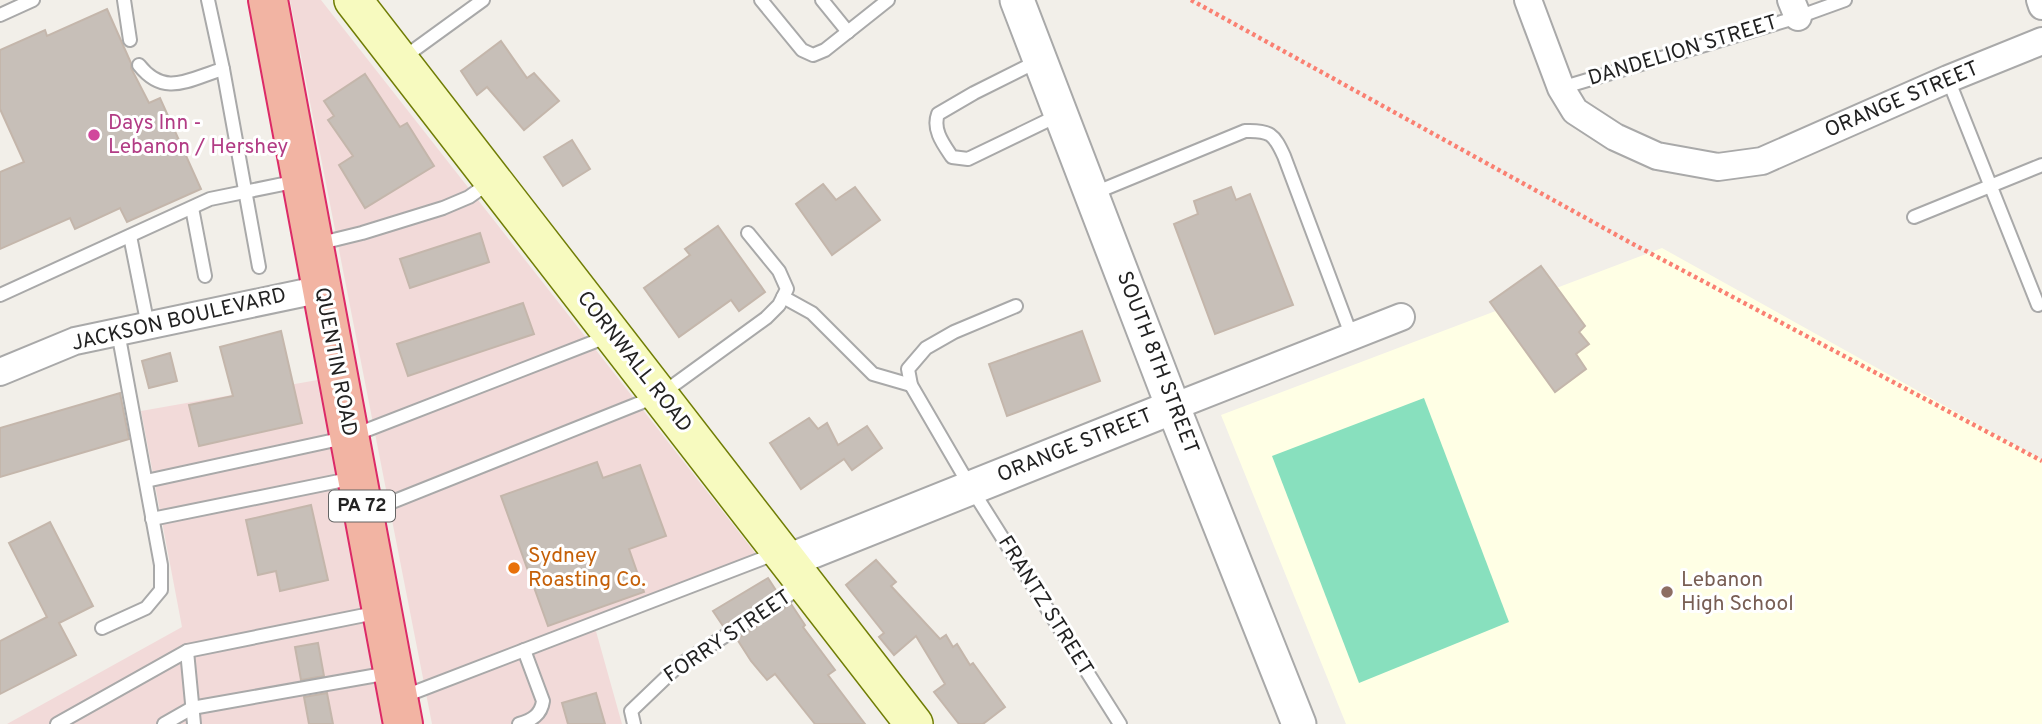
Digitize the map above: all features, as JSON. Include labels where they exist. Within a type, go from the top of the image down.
[{"type":"highway","name":"QUENTIN ROAD","points":[[268,0],[398,698]]},
{"type":"main road","name":"CORNWALL ROAD","points":[[353,0],[914,724]]},
{"type":"street","name":"SOUTH 8TH STREET","points":[[1017,0],[1173,407],[1299,724]]},
{"type":"street","name":"ORANGE STREET","points":[[1528,0],[1561,88],[1575,111],[1615,137],[1657,156],[1718,167],[1762,160],[2042,41]]},
{"type":"street","points":[[2040,0],[2042,6]]},
{"type":"street","name":"JACKSON BOULEVARD","points":[[0,372],[75,341],[321,289]]},
{"type":"street","name":"ORANGE STREET","points":[[792,565],[971,488],[1401,317]]},
{"type":"lane","points":[[0,15],[33,0]]},
{"type":"lane","points":[[124,0],[130,40]]},
{"type":"lane","points":[[208,0],[259,267]]},
{"type":"lane","points":[[400,60],[483,0]]},
{"type":"lane","points":[[761,0],[802,50],[813,55],[825,50],[888,0]]},
{"type":"lane","points":[[822,0],[848,32]]},
{"type":"lane","name":"DANDELION STREET","points":[[1561,88],[1795,8],[1844,0]]},
{"type":"lane","points":[[1040,60],[938,114],[936,120],[940,140],[952,158],[968,159],[1061,114]]},
{"type":"lane","points":[[139,65],[149,78],[168,86],[223,69]]},
{"type":"lane","points":[[1948,79],[2038,305]]},
{"type":"lane","points":[[1092,194],[1245,131],[1263,130],[1276,138],[1284,156],[1352,337]]},
{"type":"lane","points":[[1914,217],[2042,165]]},
{"type":"lane","points":[[313,244],[343,239],[443,208],[469,197],[492,179]]},
{"type":"lane","points":[[0,295],[210,200],[301,180]]},
{"type":"lane","points":[[192,208],[205,276]]},
{"type":"lane","points":[[152,519],[360,495],[660,396],[766,318],[779,305],[787,289],[779,271],[748,233]]},
{"type":"lane","points":[[130,236],[148,326]]},
{"type":"lane","points":[[783,297],[812,313],[873,374],[911,385],[908,369],[926,348],[954,332],[1016,306]]},
{"type":"lane","points":[[102,628],[146,608],[161,590],[161,565],[118,332]]},
{"type":"lane","points":[[146,481],[349,437],[613,335]]},
{"type":"lane","name":"FRANTZ STREET","points":[[911,385],[971,488],[1120,724]]},
{"type":"lane","points":[[164,724],[192,708],[398,698],[524,650],[792,565]]},
{"type":"lane","name":"FORRY STREET","points":[[634,724],[631,711],[792,565]]},
{"type":"lane","points":[[57,724],[187,651],[382,612]]},
{"type":"lane","points":[[519,724],[536,717],[543,701],[524,650]]},
{"type":"lane","points":[[187,651],[194,724]]},
{"type":"path","points":[[1193,2],[1631,243],[2042,461]]},
{"type":"shaded area","points":[[290,0],[321,0],[760,559],[594,624],[622,724],[432,724]]},
{"type":"shaded area","name":"Lebanon High School","points":[[1662,248],[2042,460],[2042,724],[1346,724],[1221,415]]},
{"type":"shaded area","points":[[323,379],[388,724],[7,724],[182,627],[141,411]]},
{"type":"green space","points":[[1424,398],[1509,622],[1359,683],[1272,456]]},
{"type":"building","name":"Days Inn - Lebanon / Hershey","points":[[107,9],[131,68],[149,103],[160,98],[201,189],[127,222],[120,208],[75,229],[70,218],[0,249],[0,172],[24,162],[0,109],[0,50],[45,30],[47,36]]},
{"type":"building","points":[[501,41],[527,78],[534,73],[559,101],[524,130],[487,87],[477,95],[461,71]]},
{"type":"building","points":[[365,74],[400,127],[407,123],[434,166],[365,208],[339,165],[353,156],[328,120],[334,116],[324,101]]},
{"type":"building","points":[[572,140],[590,169],[563,186],[544,157]]},
{"type":"building","points":[[823,184],[836,200],[855,187],[880,220],[832,255],[796,204]]},
{"type":"building","points":[[1231,187],[1236,200],[1250,194],[1293,305],[1215,334],[1174,224],[1198,214],[1194,201]]},
{"type":"building","points":[[718,226],[765,292],[739,311],[731,300],[679,337],[644,288],[690,255],[685,249]]},
{"type":"building","points":[[480,233],[489,262],[410,288],[400,259]]},
{"type":"building","points":[[1541,266],[1585,326],[1579,332],[1589,344],[1576,354],[1586,369],[1555,392],[1490,302]]},
{"type":"building","points":[[523,303],[534,334],[408,376],[397,344]]},
{"type":"building","points":[[281,331],[302,423],[199,446],[189,405],[233,396],[220,347]]},
{"type":"building","points":[[1082,331],[1100,381],[1007,416],[989,364]]},
{"type":"building","points":[[170,353],[177,381],[149,388],[142,361]]},
{"type":"building","points":[[120,393],[129,439],[0,477],[0,428]]},
{"type":"building","points":[[809,418],[818,429],[827,423],[838,445],[867,426],[882,448],[852,470],[844,459],[801,489],[770,443]]},
{"type":"building","points":[[597,462],[603,478],[640,465],[666,536],[629,549],[644,592],[548,626],[501,496]]},
{"type":"building","points":[[311,505],[328,580],[280,591],[276,571],[258,575],[246,520]]},
{"type":"building","points":[[50,522],[93,606],[59,623],[76,655],[0,694],[0,641],[47,617],[9,543]]},
{"type":"building","points":[[876,560],[896,582],[891,586],[940,639],[946,635],[953,647],[957,644],[970,665],[973,663],[1005,707],[983,724],[959,724],[934,692],[945,684],[916,636],[894,655],[879,637],[884,633],[846,585]]},
{"type":"building","points":[[768,578],[777,592],[723,626],[713,611]]},
{"type":"building","points":[[791,604],[805,625],[803,627],[835,670],[828,675],[865,724],[815,724],[775,674],[767,680],[737,639]]},
{"type":"building","points":[[318,643],[324,676],[301,680],[295,647]]},
{"type":"building","points":[[327,693],[333,724],[309,724],[304,697]]},
{"type":"building","points":[[596,693],[605,724],[568,724],[562,703]]},
{"type":"place","name":"Days Inn - Lebanon / Hershey","points":[[94,135]]},
{"type":"place","name":"Sydney Roasting Co.","points":[[514,568]]},
{"type":"place","name":"Lebanon High School","points":[[1667,592]]}]
